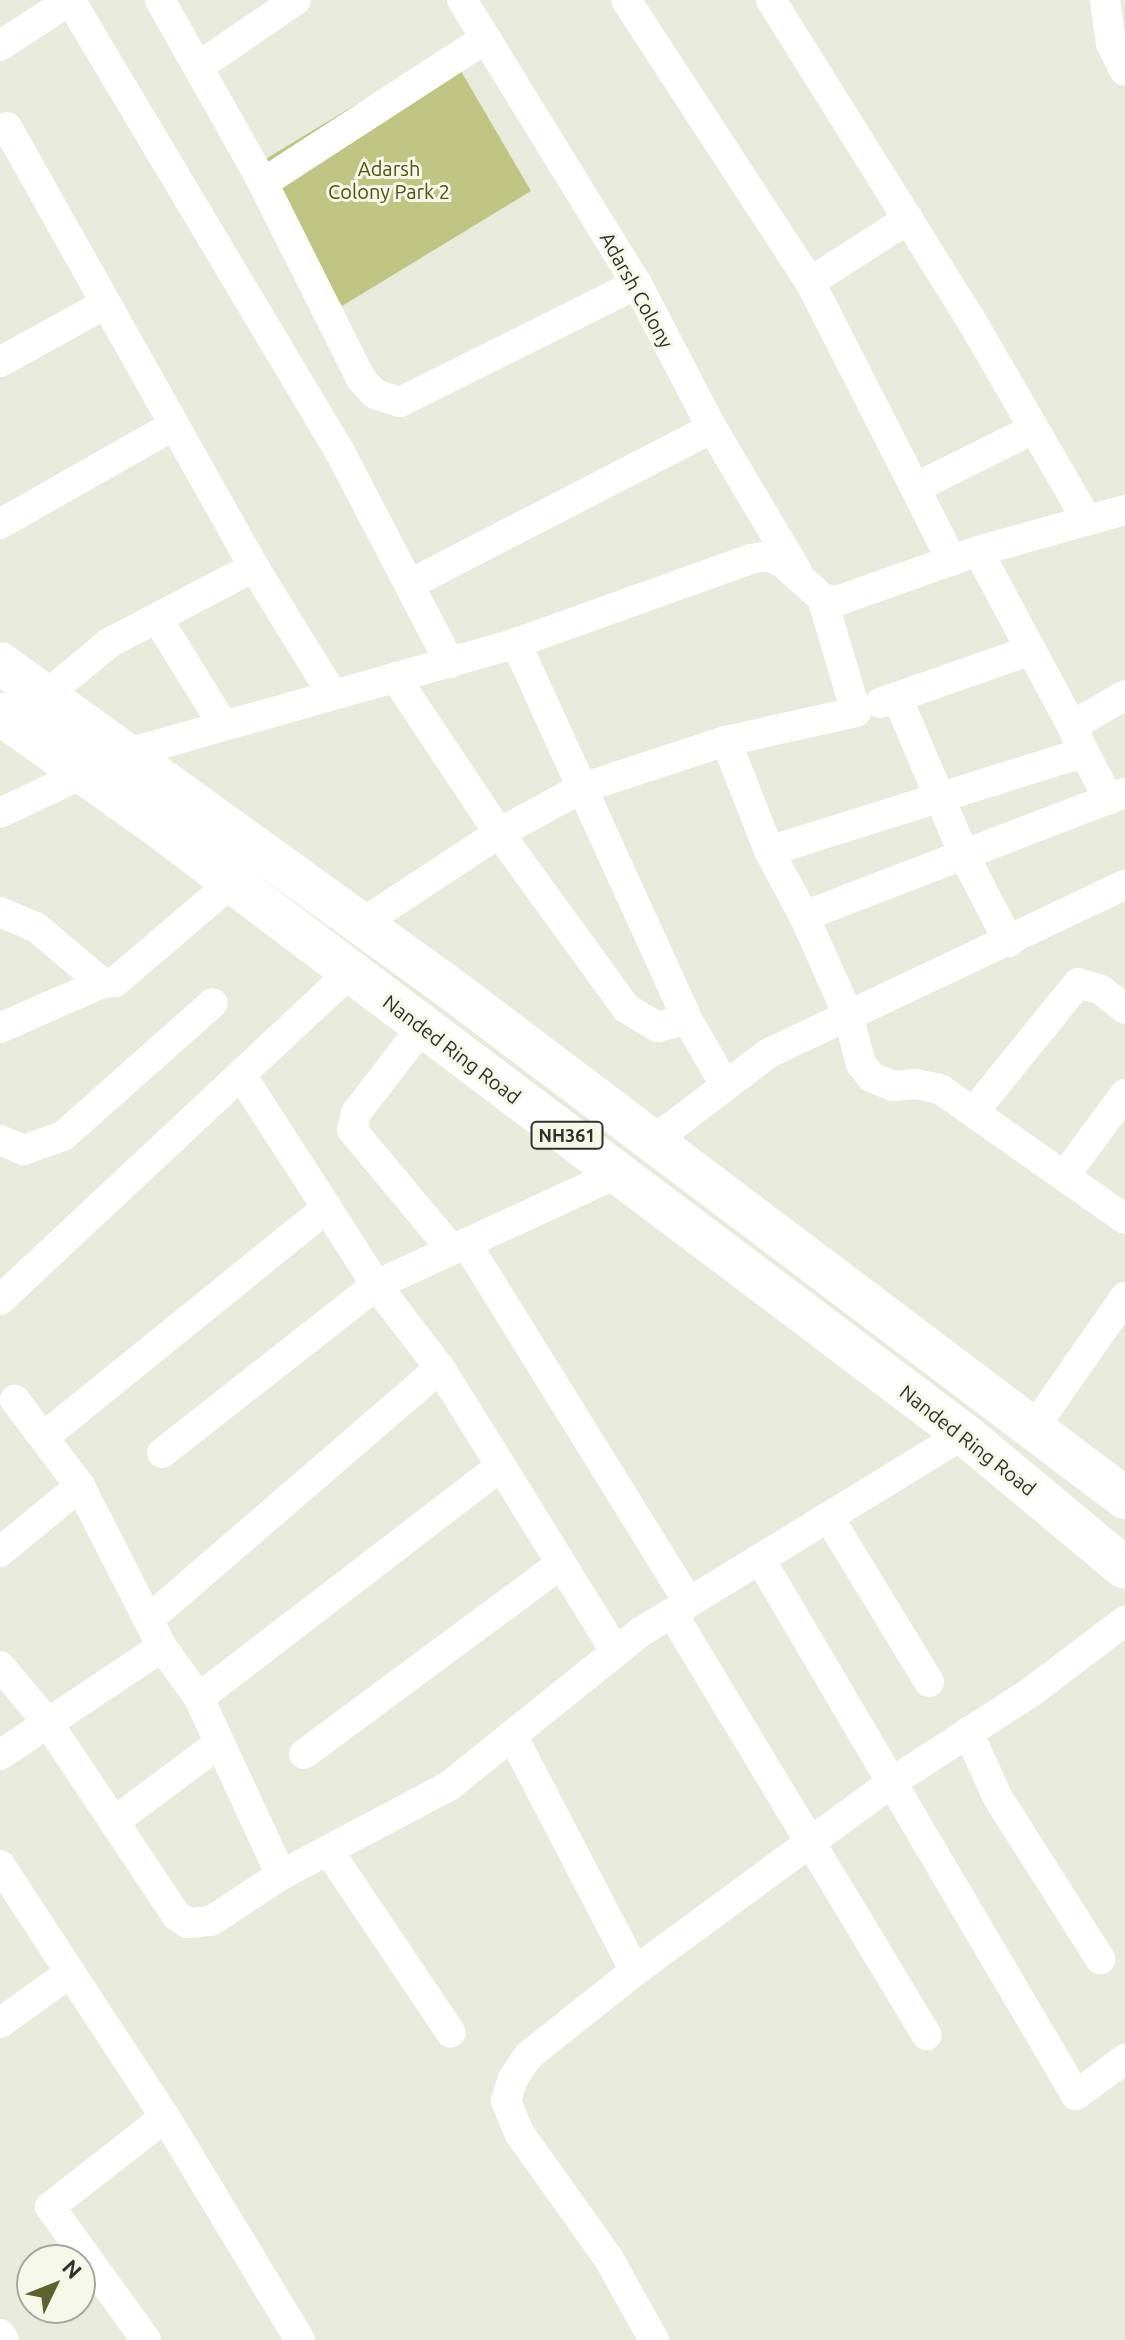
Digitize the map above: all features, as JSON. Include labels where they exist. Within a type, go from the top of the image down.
[{"type":"highway","name":"NH361","points":[[0,663],[361,924],[1125,1498]]},
{"type":"highway","name":"Nanded Ring Road","points":[[0,714],[232,882],[964,1434],[1125,1568]]},
{"type":"street","points":[[0,46],[70,0],[340,452],[450,663]]},
{"type":"street","points":[[160,0],[263,183],[361,379],[386,399],[400,402],[637,284]]},
{"type":"street","points":[[198,67],[296,0]]},
{"type":"street","name":"Adarsh Colony","points":[[462,0],[637,284],[712,428],[813,591],[856,712]]},
{"type":"street","points":[[626,0],[810,282],[915,488],[1031,650],[1078,739],[1117,796],[804,916]]},
{"type":"street","points":[[771,0],[908,219],[1087,520]]},
{"type":"street","points":[[1105,0],[1111,44],[1125,71]]},
{"type":"street","points":[[263,183],[486,38]]},
{"type":"street","points":[[2,124],[254,567],[332,694]]},
{"type":"street","points":[[810,282],[908,219]]},
{"type":"street","points":[[0,362],[105,304]]},
{"type":"street","points":[[0,524],[174,425]]},
{"type":"street","points":[[410,584],[712,428]]},
{"type":"street","points":[[915,488],[1034,429]]},
{"type":"street","points":[[0,813],[125,754],[516,643],[750,559],[768,556],[783,563],[813,591],[837,601],[965,556],[1125,510]]},
{"type":"street","points":[[45,696],[109,643],[254,567]]},
{"type":"street","points":[[157,618],[223,725]]},
{"type":"street","points":[[516,643],[687,1019],[724,1083]]},
{"type":"street","points":[[361,924],[499,833],[582,788],[726,741],[856,712],[1031,650]]},
{"type":"street","points":[[395,677],[499,833],[626,1008],[658,1027],[687,1019]]},
{"type":"street","points":[[769,851],[938,796],[1078,739],[1125,695]]},
{"type":"street","points":[[897,697],[964,855],[1009,942]]},
{"type":"street","points":[[726,741],[769,851],[804,916],[848,1015],[861,1064],[871,1077],[893,1086],[928,1085],[976,1109],[1125,1219]]},
{"type":"street","points":[[0,1028],[129,974],[232,882]]},
{"type":"street","points":[[653,1141],[724,1083],[769,1053],[1125,885]]},
{"type":"street","points":[[0,912],[36,927],[102,983]]},
{"type":"street","points":[[4,1288],[241,1075],[350,972]]},
{"type":"street","points":[[976,1109],[1078,983],[1101,990],[1125,1009]]},
{"type":"street","points":[[0,1140],[24,1150],[63,1136],[213,1003]]},
{"type":"street","points":[[423,1026],[356,1113],[352,1130],[459,1246],[680,1608],[811,1842],[927,2035]]},
{"type":"street","points":[[241,1075],[376,1285],[440,1368],[616,1652]]},
{"type":"street","points":[[1065,1175],[1125,1094]]},
{"type":"street","points":[[162,1453],[376,1285],[618,1173]]},
{"type":"street","points":[[45,1436],[327,1208]]},
{"type":"street","points":[[1033,1429],[1125,1297]]},
{"type":"street","points":[[148,1620],[440,1368]]},
{"type":"street","points":[[15,1400],[80,1486],[162,1647],[199,1698],[217,1745],[281,1875]]},
{"type":"street","points":[[0,1666],[48,1723],[176,1915],[187,1923],[211,1921],[281,1875],[449,1786],[616,1652],[680,1608],[964,1434]]},
{"type":"street","points":[[199,1698],[501,1466]]},
{"type":"street","points":[[0,1552],[80,1486]]},
{"type":"street","points":[[829,1518],[929,1682]]},
{"type":"street","points":[[760,1559],[1076,2095],[1125,2059]]},
{"type":"street","points":[[304,1754],[561,1564]]},
{"type":"street","points":[[654,2340],[609,2259],[519,2133],[506,2100],[528,2056],[635,1971],[892,1782],[1031,1692],[1125,1621]]},
{"type":"street","points":[[0,1755],[162,1647]]},
{"type":"street","points":[[968,1732],[998,1798],[1100,1959]]},
{"type":"street","points":[[512,1735],[635,1971]]},
{"type":"street","points":[[115,1821],[217,1745]]},
{"type":"street","points":[[328,1850],[451,2033]]},
{"type":"street","points":[[3,1877],[71,1972],[165,2117],[300,2340]]},
{"type":"street","points":[[0,2023],[71,1972]]},
{"type":"street","points":[[146,2340],[50,2207],[165,2117]]},
{"type":"street","points":[[0,2334],[4,2340]]},
{"type":"green space","name":"Adarsh Colony Park 2","points":[[448,49],[531,191],[342,306],[254,166]]}]
